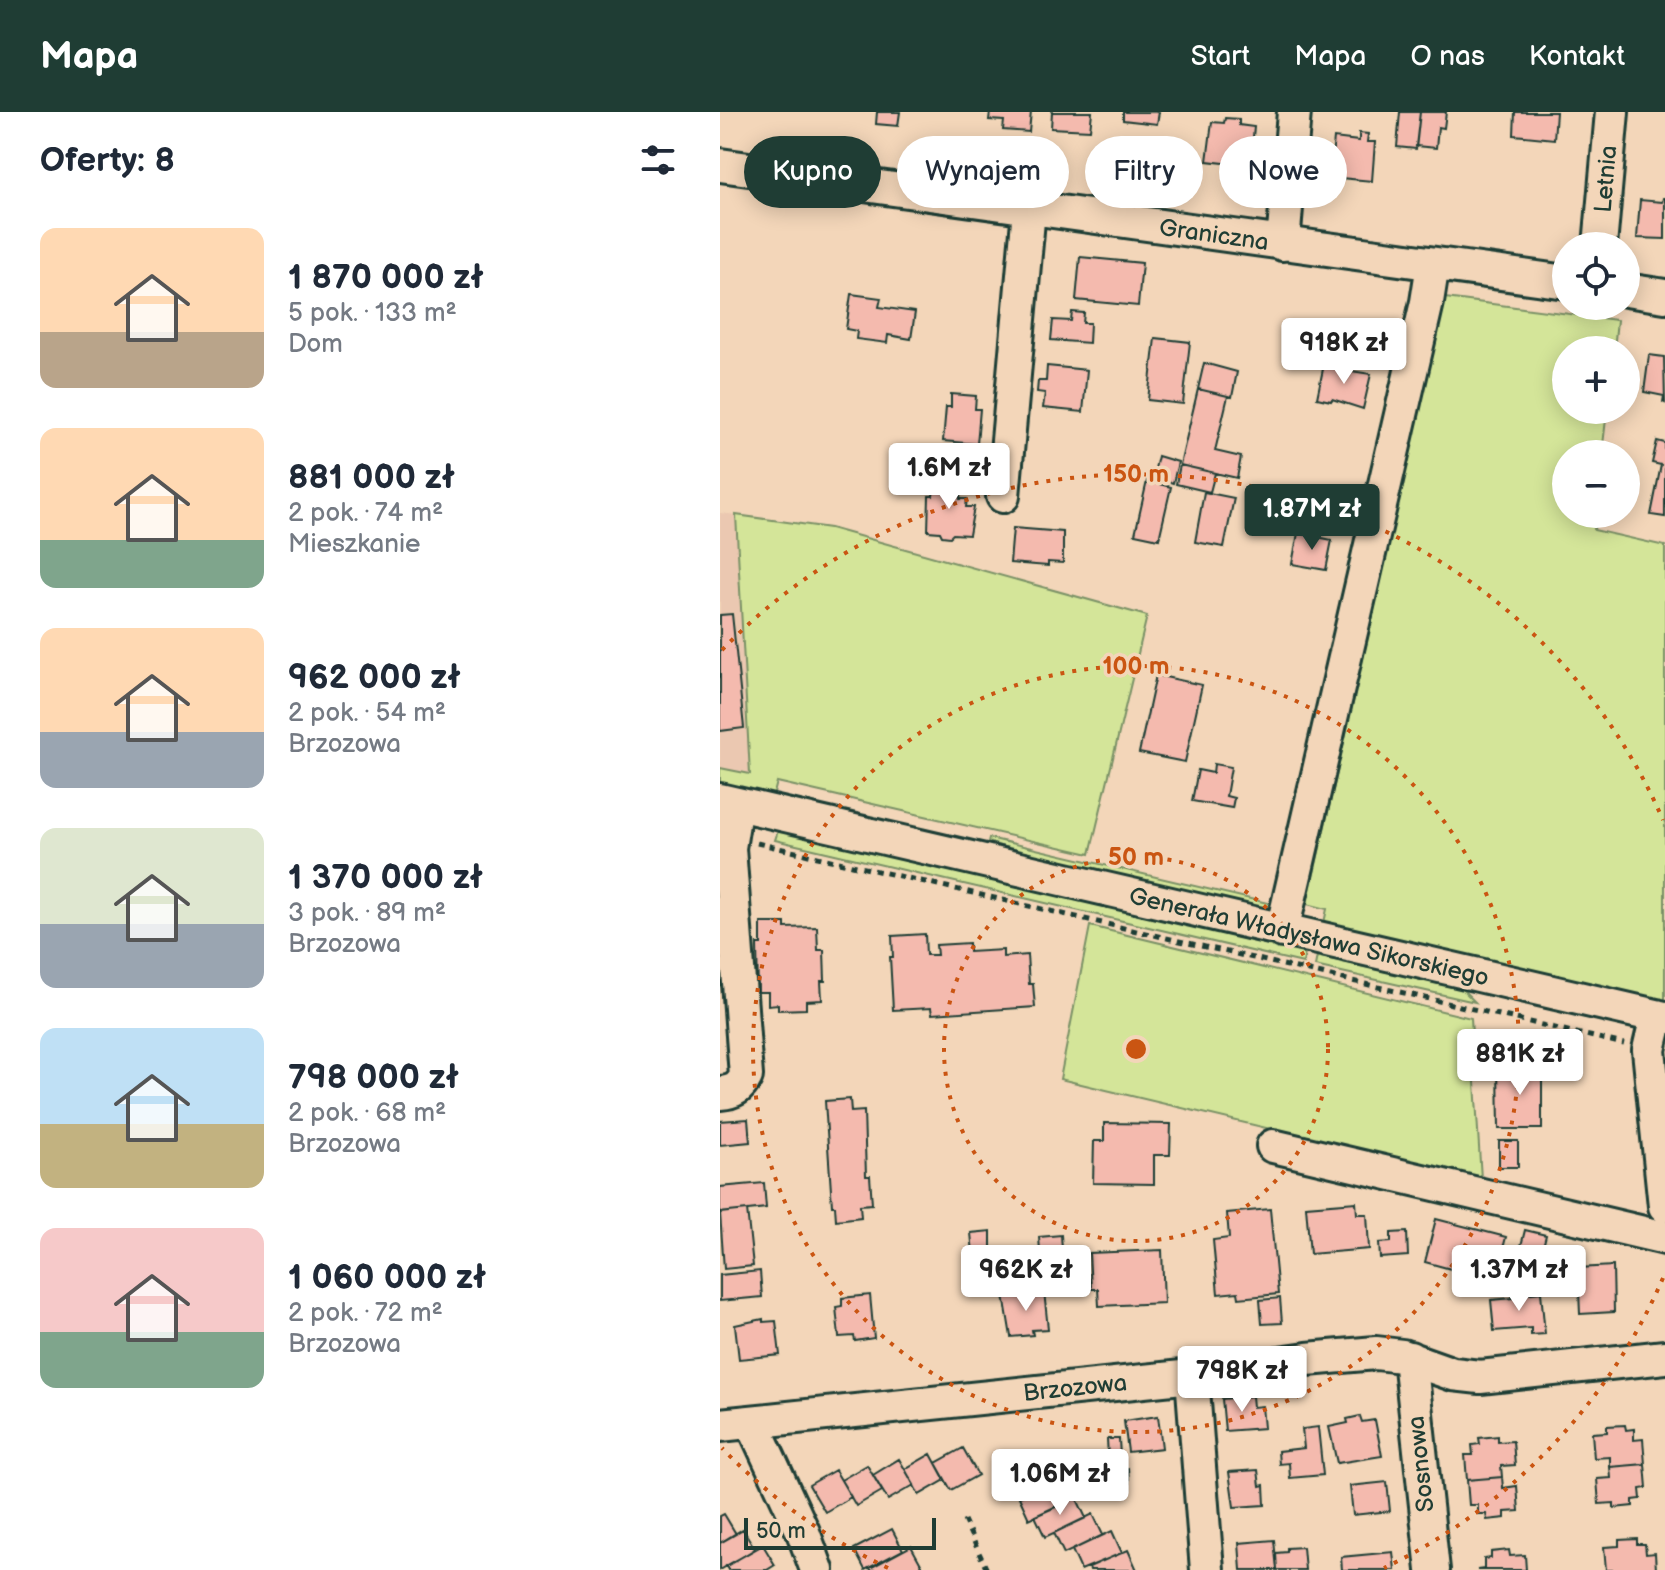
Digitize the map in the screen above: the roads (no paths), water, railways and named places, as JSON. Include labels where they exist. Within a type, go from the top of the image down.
[{"type":"street","points":[[1283,244],[1294,112]]},
{"type":"street","name":"Letnia","points":[[1601,232],[1612,112]]},
{"type":"street","name":"Graniczna","points":[[720,165],[1552,280]]},
{"type":"street","points":[[1003,496],[1029,209]]},
{"type":"street","points":[[1282,931],[1420,333],[1433,264]]},
{"type":"street","points":[[1640,292],[1665,296]]},
{"type":"street","points":[[720,1093],[731,1092],[741,1086],[746,1076],[728,802]]},
{"type":"street","name":"Generała Władysława Sikorskiego","points":[[728,802],[1661,1017]]},
{"type":"street","points":[[1661,1017],[1649,1050],[1642,1055],[1661,1128],[1665,1206]]},
{"type":"street","points":[[1273,1146],[1665,1238]]},
{"type":"street","name":"Brzozowa","points":[[720,1425],[1192,1376],[1343,1356],[1387,1353],[1453,1374],[1480,1377],[1665,1357]]},
{"type":"street","name":"Sosnowa","points":[[1410,1358],[1433,1570]]},
{"type":"street","points":[[1192,1376],[1207,1570]]},
{"type":"street","points":[[752,1422],[803,1532],[817,1570]]}]
